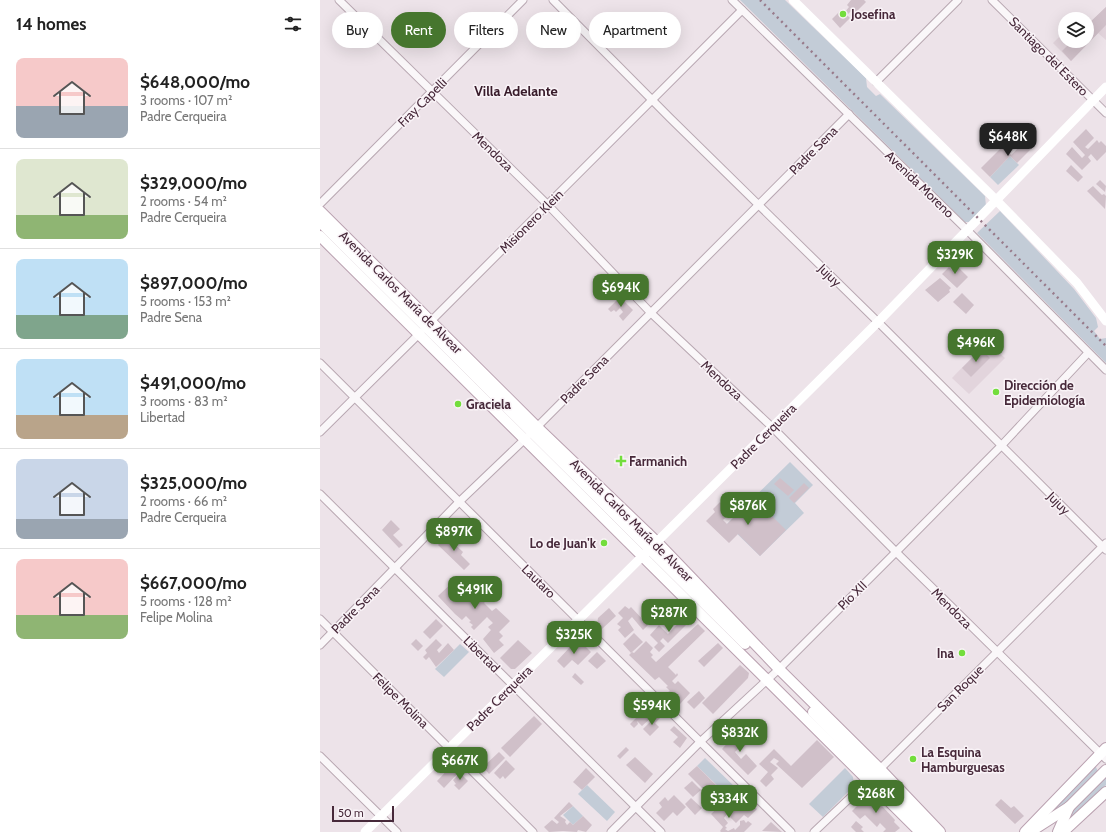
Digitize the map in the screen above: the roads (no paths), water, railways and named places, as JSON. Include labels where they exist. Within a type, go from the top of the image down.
[{"type":"main road","name":"Avenida Carlos María de Alvear","points":[[320,211],[425,327]]},
{"type":"main road","name":"Avenida Carlos María de Alvear","points":[[320,222],[531,433],[650,549],[930,832]]},
{"type":"main road","name":"Avenida Carlos María de Alvear","points":[[320,236],[425,327]]},
{"type":"main road","name":"Avenida Carlos María de Alvear","points":[[774,674],[874,775],[940,832]]},
{"type":"main road","points":[[1025,832],[1104,754]]},
{"type":"main road","points":[[1030,832],[1069,808],[1106,770]]},
{"type":"main road","name":"Avenida Carlos María de Alvear","points":[[874,775],[920,832]]},
{"type":"main road","points":[[1063,832],[1106,792]]},
{"type":"main road","points":[[1058,832],[1069,808]]},
{"type":"street","name":"Mendoza","points":[[339,0],[548,205],[651,313],[772,427],[996,652],[1104,754]]},
{"type":"street","name":"Fray Capelli","points":[[320,204],[523,0]]},
{"type":"street","name":"Jujuy","points":[[553,0],[1001,446],[1105,546]]},
{"type":"street","name":"Avenida Moreno","points":[[732,0],[967,230],[1106,370]]},
{"type":"street","points":[[793,0],[996,200],[1077,283],[1106,321]]},
{"type":"street","points":[[876,82],[958,0]]},
{"type":"street","name":"Santiago del Estero","points":[[992,0],[1106,113]]},
{"type":"street","name":"Misionero Klein","points":[[320,432],[742,10]]},
{"type":"street","name":"Padre Cerqueira","points":[[365,832],[878,322],[1106,87]]},
{"type":"street","name":"Padre Sena","points":[[320,645],[459,502],[531,433],[849,114]]},
{"type":"street","name":"Pío XII","points":[[611,832],[635,806],[700,742],[774,674],[896,552],[1001,446],[1088,353]]},
{"type":"street","name":"Lautaro","points":[[320,364],[791,832]]},
{"type":"street","name":"Libertad","points":[[320,494],[661,832]]},
{"type":"street","name":"San Roque","points":[[814,832],[874,775],[996,652],[1105,546]]},
{"type":"street","name":"Felipe Molina","points":[[320,619],[533,832]]},
{"type":"street","points":[[320,756],[397,832]]},
{"type":"railway","points":[[760,0],[1106,346]]},
{"type":"place","name":"Josefina","points":[[843,14]]},
{"type":"place","name":"Dirección de Epidemiología","points":[[996,392]]},
{"type":"place","name":"Graciela","points":[[458,404]]},
{"type":"place","name":"Farmanich","points":[[621,461]]},
{"type":"place","name":"Lo de Juan'k","points":[[604,543]]},
{"type":"place","name":"Ina","points":[[962,653]]},
{"type":"place","name":"La Esquina Hamburguesas","points":[[913,759]]},
{"type":"district","name":"Villa Adelante","points":[[516,91]]}]
